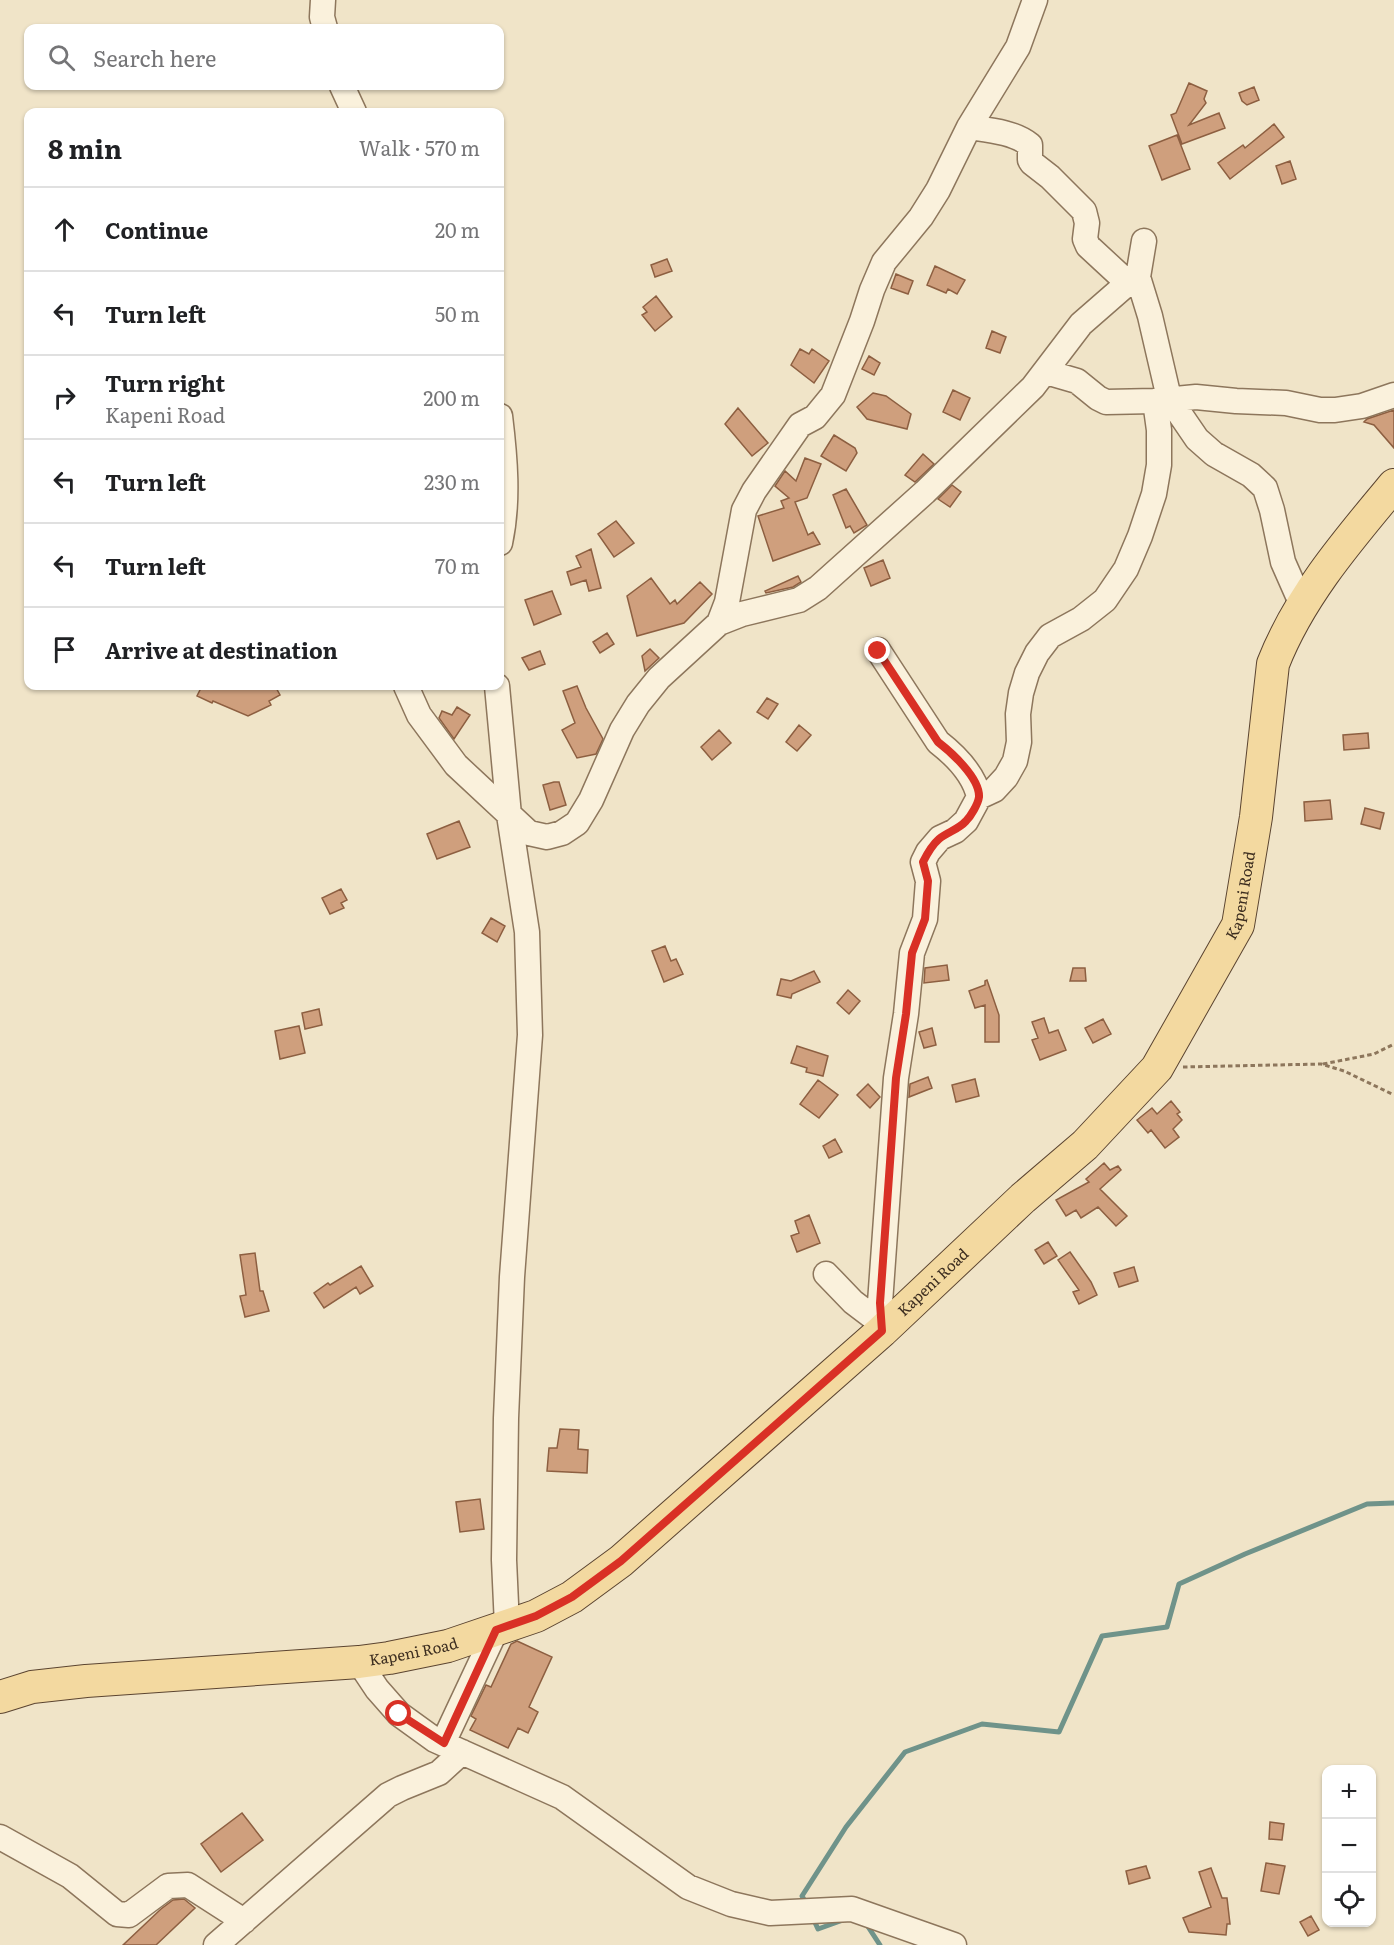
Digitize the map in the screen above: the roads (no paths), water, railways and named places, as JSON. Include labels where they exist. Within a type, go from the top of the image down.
[{"type":"main road","name":"Kapeni Road","points":[[0,1697],[32,1687],[86,1681],[359,1662],[448,1646],[536,1616],[572,1597],[621,1561],[882,1328],[1023,1198],[1085,1145],[1157,1068],[1238,925],[1256,818],[1273,664],[1282,641],[1302,605],[1394,484]]},
{"type":"street","points":[[323,0],[324,24]]},
{"type":"street","points":[[719,623],[727,602],[744,510],[753,491],[800,425],[815,417],[833,395],[884,262],[921,217],[938,190],[969,127],[1018,47],[1035,0]]},
{"type":"street","points":[[344,90],[352,108]]},
{"type":"street","points":[[882,1328],[880,1303],[896,1078],[912,953],[925,919],[928,881],[923,862],[940,838],[955,831],[966,821],[979,797],[994,790],[1006,777],[1015,761],[1018,714],[1027,673],[1037,653],[1050,636],[1081,619],[1105,600],[1126,569],[1154,494],[1159,465],[1162,400],[1150,316],[1133,280],[1088,246],[1085,239],[1087,223],[1084,211],[1050,177],[1032,163],[1030,145],[1008,135],[969,127]]},
{"type":"street","points":[[408,690],[420,715],[456,765],[529,833],[547,837],[562,833],[576,823],[591,800],[622,730],[638,704],[659,678],[719,623],[742,614],[799,600],[818,588],[925,492],[1046,372],[1070,336],[1081,324],[1133,280],[1144,241]]},
{"type":"street","points":[[1046,372],[1077,381],[1106,402],[1196,397],[1286,403],[1320,410],[1335,410],[1362,406],[1394,395]]},
{"type":"street","points":[[1162,400],[1197,439],[1214,454],[1251,475],[1265,488],[1283,562],[1302,605]]},
{"type":"street","points":[[504,447],[504,501]]},
{"type":"street","points":[[878,651],[938,742],[970,775],[976,784],[979,797]]},
{"type":"street","points":[[216,1945],[388,1795],[439,1773],[453,1748],[502,1628],[513,1265],[530,1035],[527,932],[509,814],[497,690]]},
{"type":"street","points":[[826,1274],[882,1328]]},
{"type":"street","points":[[359,1662],[377,1689],[399,1714],[453,1748],[562,1797],[688,1887],[730,1904],[770,1913],[852,1909],[954,1945]]},
{"type":"street","points":[[0,1837],[70,1876],[117,1914],[129,1915],[168,1886],[178,1884],[188,1885],[244,1921]]},
{"type":"waterway","points":[[807,1905],[802,1896],[846,1827],[905,1752],[982,1724],[1059,1732],[1102,1636],[1167,1627],[1179,1584],[1367,1504],[1394,1503]]},
{"type":"waterway","points":[[812,1916],[818,1929],[843,1920]]},
{"type":"waterway","points":[[865,1922],[880,1945]]}]
